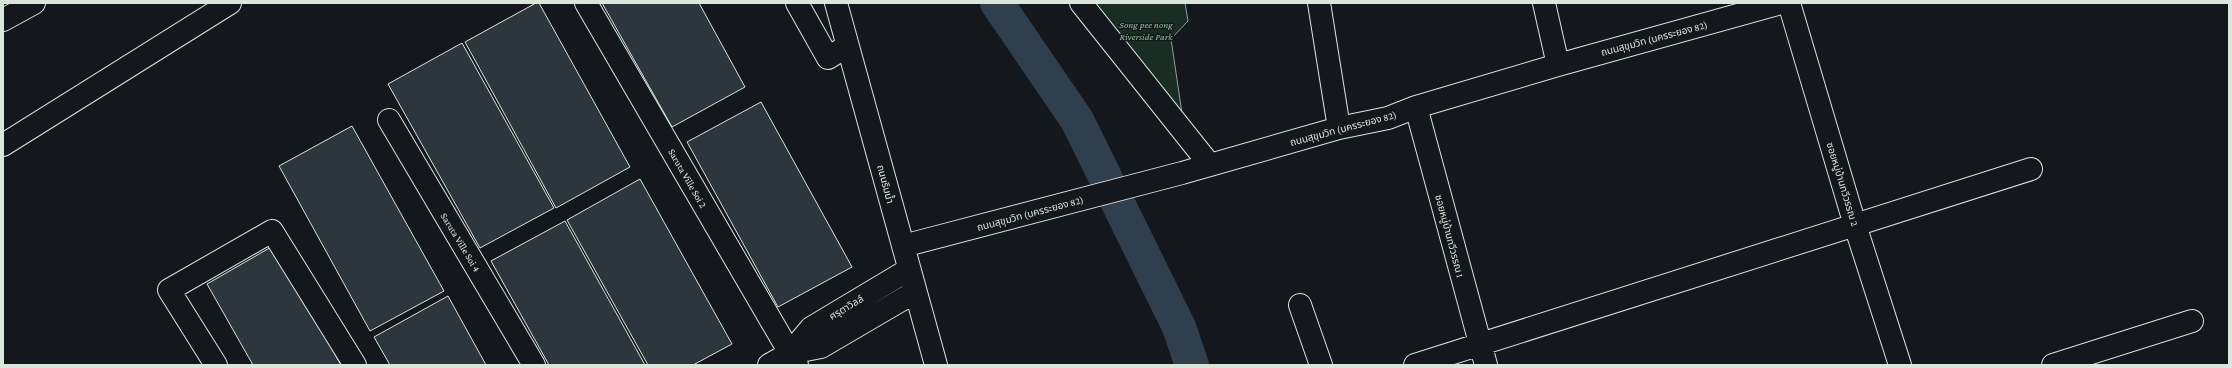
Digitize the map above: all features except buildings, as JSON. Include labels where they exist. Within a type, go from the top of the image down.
[{"type":"street","points":[[3,20],[34,3]]},
{"type":"street","points":[[3,145],[230,3]]},
{"type":"street","name":"Saruta Ville Soi 2","points":[[586,3],[794,359]]},
{"type":"street","points":[[797,3],[828,58],[847,46]]},
{"type":"street","name":"ถนนริมน้ำ","points":[[836,3],[903,246],[908,270],[936,365]]},
{"type":"street","points":[[1081,3],[1210,165]]},
{"type":"street","points":[[1319,3],[1339,128]]},
{"type":"street","points":[[1544,3],[1558,65]]},
{"type":"street","name":"ถนนสุขุมวิท (นครระยอง 82)","points":[[903,246],[1182,173],[1339,128],[1388,118],[1416,107],[1558,65],[1781,3]]},
{"type":"street","name":"ซอยหมู่บ้านทวีวรรณ 2","points":[[1789,3],[1855,225],[1900,365]]},
{"type":"street","name":"ซอยหมู่บ้านทวีวรรณ 1","points":[[1416,107],[1486,365]]},
{"type":"street","name":"Saruta Ville Soi 4","points":[[389,120],[534,365]]},
{"type":"street","points":[[1415,365],[1479,343],[2031,169]]},
{"type":"street","points":[[216,365],[169,290],[272,231],[355,365]]},
{"type":"street","name":"ศรุตาวิลล์","points":[[794,359],[811,328],[908,270]]},
{"type":"street","name":"ศรุตาวิลล์","points":[[769,365],[794,359],[821,347],[915,292]]},
{"type":"street","points":[[1300,305],[1321,365]]},
{"type":"street","points":[[2053,365],[2192,321]]},
{"type":"green space","name":"Song pee nong Riverside Park","points":[[1090,3],[1185,3],[1188,21],[1171,39],[1183,120]]},
{"type":"waterway","points":[[997,3],[1077,120],[1179,327],[1192,365]]}]
